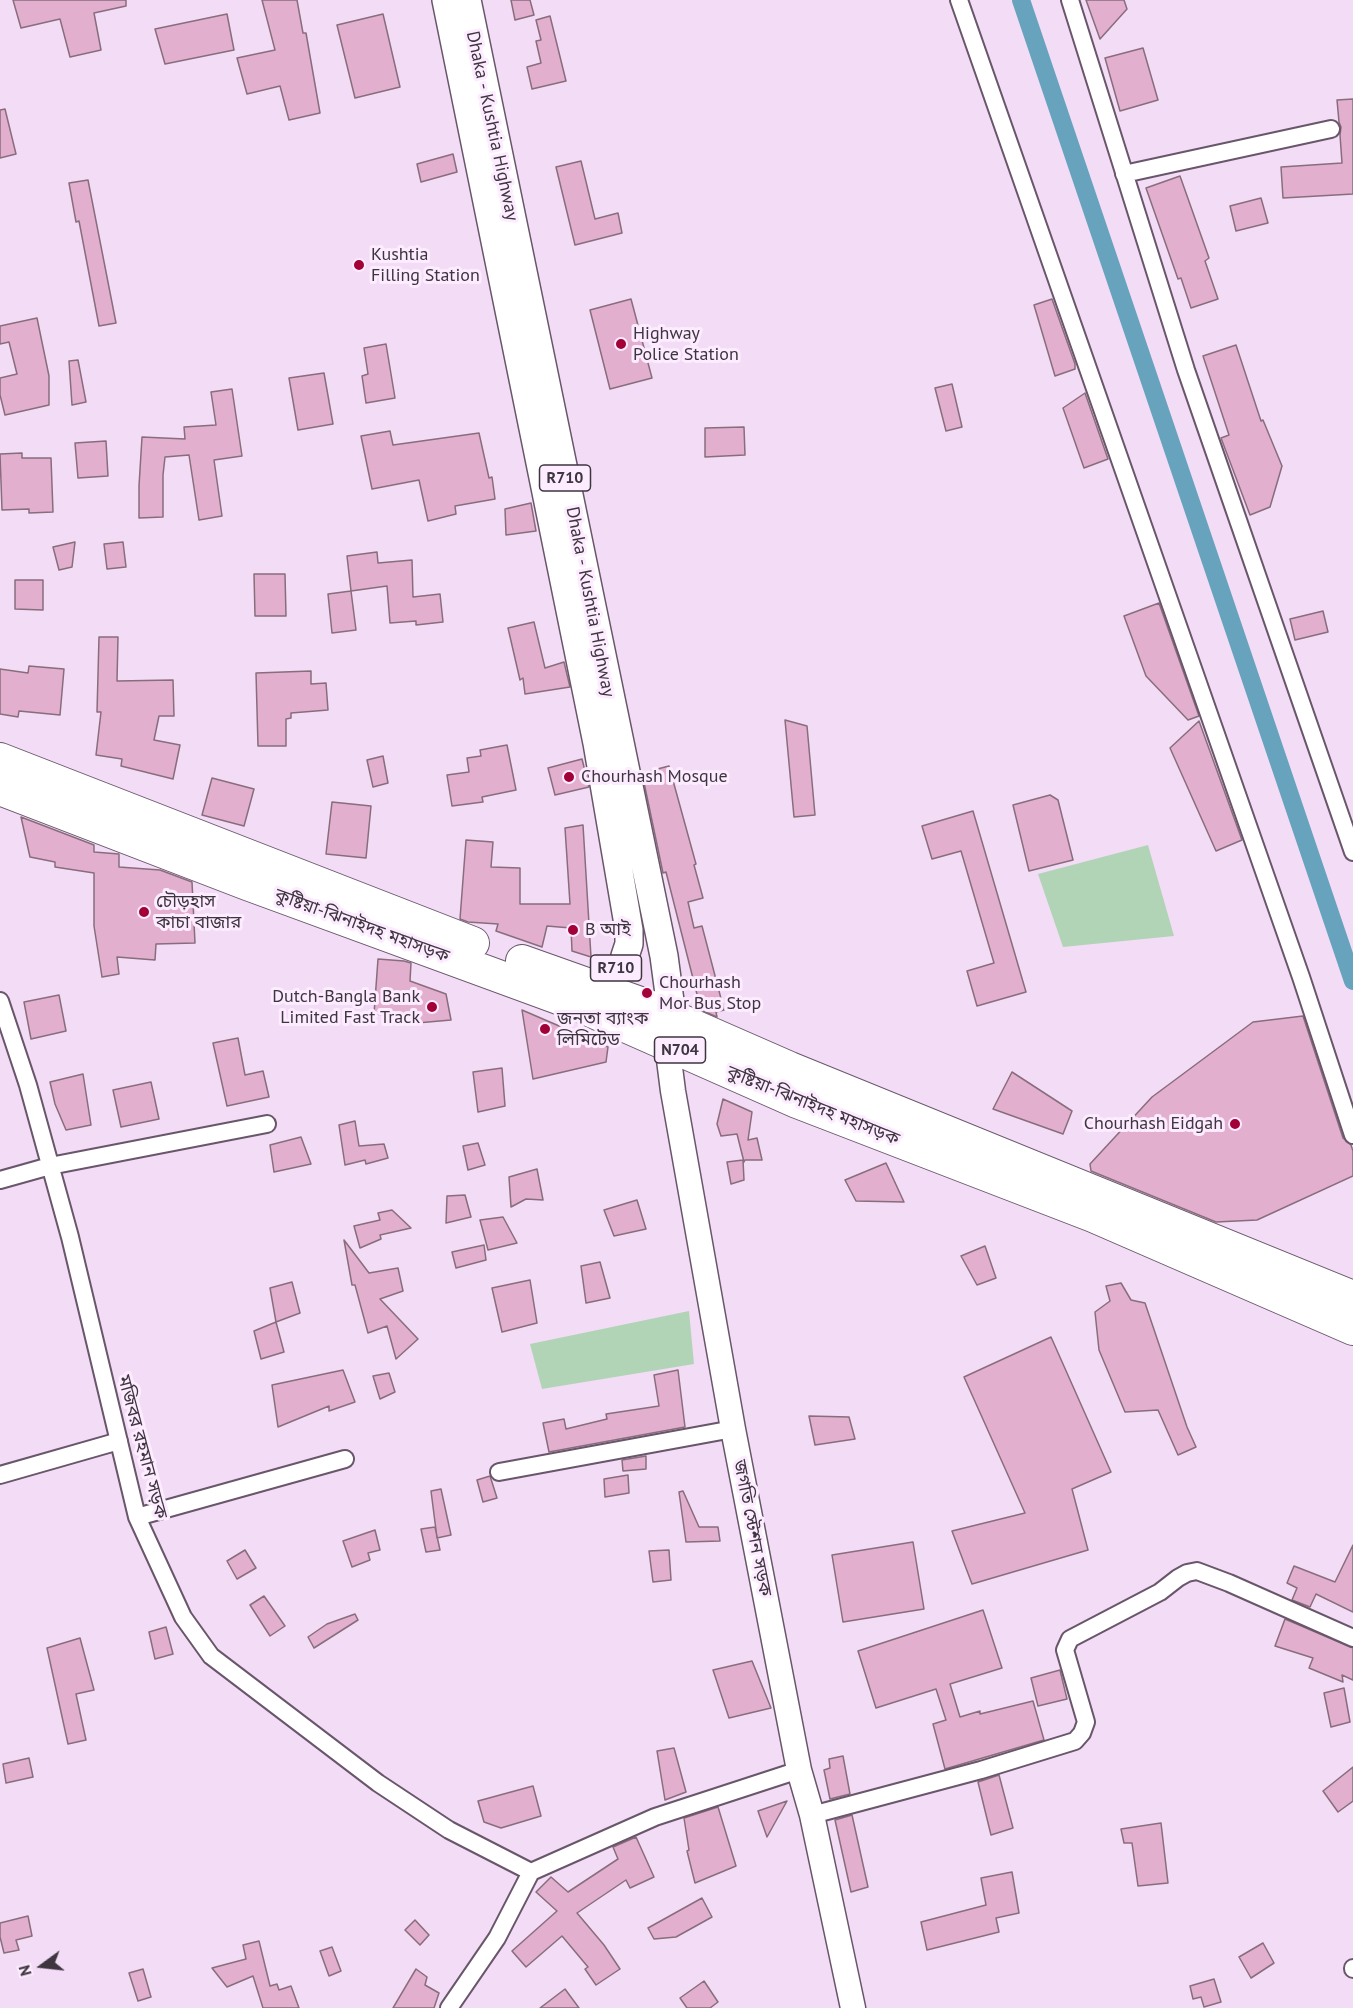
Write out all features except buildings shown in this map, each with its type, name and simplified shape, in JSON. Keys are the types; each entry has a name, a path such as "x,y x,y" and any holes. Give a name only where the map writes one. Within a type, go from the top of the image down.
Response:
{"highway":[{"name":"কুষ্টিয়া-ঝিনাইদহ মহাসড়ক","path":"0,759 469,942 669,1030 797,1102 1353,1297"},
{"name":"কুষ্টিয়া-ঝিনাইদহ মহাসড়ক","path":"0,789 247,884 590,997"},
{"name":"কুষ্টিয়া-ঝিনাইদহ মহাসড়ক","path":"1113,1212 1353,1329"}],"main road":[{"name":"Dhaka - Kushtia Highway","path":"446,0 490,163"},
{"name":"Dhaka - Kushtia Highway","path":"466,0 490,163 539,405 663,956 669,1030"},
{"name":"Dhaka - Kushtia Highway","path":"539,405 629,930 629,944 625,957"},
{"name":"R710","path":"590,997 625,957 663,956"}],"street":[{"path":"959,0 1301,977 1353,1135"},
{"path":"1070,0 1186,370 1353,852"},
{"path":"1124,174 1331,129"},
{"name":"মজিবর রহমান সড়ক","path":"0,1001 28,1085 73,1248 137,1516 183,1617 211,1656 378,1784 449,1830 531,1872"},
{"name":"জগতি স্টেশন সড়ক","path":"669,1030 673,1091 734,1429 799,1770 812,1815 853,2008"},
{"path":"0,1180 50,1166 267,1124"},
{"path":"500,1472 734,1429"},
{"path":"0,1475 119,1441"},
{"path":"137,1516 345,1459"},
{"path":"812,1815 981,1770 1065,1743 1076,1742 1086,1722 1065,1650 1070,1639 1160,1592 1187,1573 1197,1571 1229,1583 1353,1638"},
{"path":"449,2008 497,1938 531,1872 655,1816 799,1770"}],"green space":[{"path":"1148,845 1174,936 1063,947 1038,874"},
{"path":"689,1311 694,1364 542,1389 530,1344"}],"waterway":[{"path":"1021,0 1353,981"}],"place":[{"name":"Kushtia Filling Station","path":"359,265"},
{"name":"Highway Police Station","path":"621,344"},
{"name":"Chourhash Mosque","path":"569,777"},
{"name":"চৌড়হাস কাচা বাজার","path":"144,912"},
{"name":"B আই","path":"573,930"},
{"name":"Chourhash Mor Bus Stop","path":"647,993"},
{"name":"Dutch-Bangla Bank Limited Fast Track","path":"432,1007"},
{"name":"জনতা ব্যাংক লিমিটেড","path":"545,1029"},
{"name":"Chourhash Eidgah","path":"1235,1124"}]}
